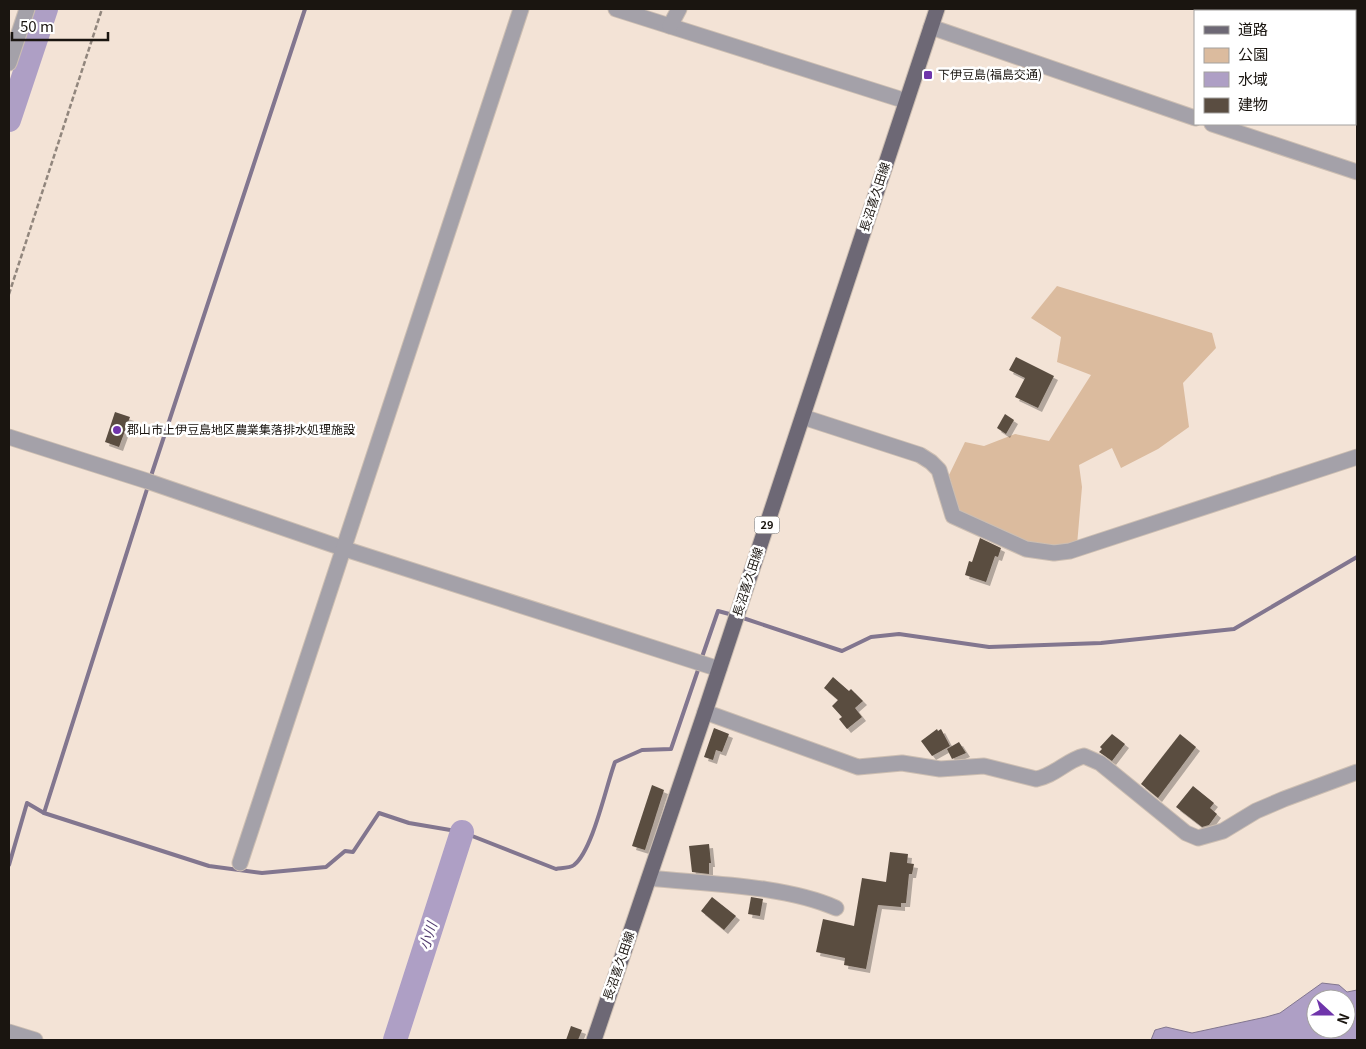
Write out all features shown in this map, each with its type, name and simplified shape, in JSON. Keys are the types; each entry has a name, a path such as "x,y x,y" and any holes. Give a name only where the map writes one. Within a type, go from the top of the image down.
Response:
{"main road":[{"name":"長沼喜久田線","path":"594,1040 705,712 937,9"}],"street":[{"path":"9,63 27,9"},
{"path":"240,863 345,549 521,9"},
{"path":"616,9 906,101"},
{"path":"670,26 679,9"},
{"path":"931,28 1194,118"},
{"path":"1215,125 1357,172"},
{"path":"803,417 920,456 939,470 953,516 980,530 1040,553 1070,551 1357,457"},
{"path":"9,437 147,480 345,549 719,669"},
{"path":"705,712 858,767 902,763 940,769 984,766 1036,779 1042,778 1075,758 1084,756 1100,764 1186,833 1198,838 1222,831 1284,799 1357,772"},
{"path":"649,878 790,894 817,900 836,908"},
{"path":"9,1032 35,1040"}],"path":[{"path":"9,294 102,9"}],"green space":[{"path":"1057,286 1212,333 1216,348 1183,383 1189,427 1158,449 1121,468 1112,448 1079,465 1082,487 1077,545 1047,549 994,535 959,510 949,475 965,442 984,446 1015,434 1049,441 1091,375 1057,362 1061,337 1031,318"}],"water":[{"path":"1322,983 1339,985 1344,989 1314,989"},
{"path":"1357,990 1357,1040 1151,1040 1155,1030 1166,1027 1192,1033 1280,1013 1306,994 1306,1039 1356,1039"}],"building":[{"path":"1016,357 1054,376 1038,408 1015,397 1025,378 1009,370"},
{"name":"郡山市上伊豆島地区農業集落排水処理施設","path":"115,412 130,417 119,447 105,442"},
{"path":"1005,414 1014,420 1006,434 997,428"},
{"path":"980,538 1001,548 998,557 995,556 986,582 965,575 969,561 972,562"},
{"path":"833,677 849,691 851,689 863,701 855,708 862,717 847,729 839,719 842,717 832,706 838,700 824,688"},
{"path":"714,728 729,734 722,752 716,750 713,760 704,757"},
{"path":"937,729 938,731 941,729 950,746 932,756 921,741"},
{"path":"1112,734 1125,744 1112,761 1099,752 1102,749 1100,747"},
{"path":"1180,734 1196,747 1158,798 1141,784"},
{"path":"959,742 966,753 952,759 947,749"},
{"path":"652,785 664,790 645,850 632,846"},
{"path":"1193,786 1214,803 1210,808 1217,814 1209,825 1202,827 1176,807"},
{"path":"709,844 711,863 709,863 709,874 692,872 689,846"},
{"path":"890,852 908,854 907,863 914,864 912,874 909,874 906,903 901,903 901,907 878,905 866,969 844,965 845,958 816,952 823,919 854,926 862,878 886,882"},
{"path":"712,897 736,916 724,930 701,911"},
{"path":"751,897 763,899 760,916 748,914"},
{"path":"571,1026 582,1030 578,1040 566,1040"}],"waterway":[{"path":"9,120 46,9"},
{"path":"150,479 305,9"},
{"path":"44,813 148,486"},
{"path":"740,617 842,651 871,637 899,634 989,647 1101,643 1234,629 1357,557"},
{"path":"701,660 718,611 733,615"},
{"path":"9,865 27,803 44,813 209,866 262,873 326,867 345,851 353,852 379,813 409,823 462,832 556,869 570,867 581,857 587,846 615,762 642,750 671,749 699,667"},
{"name":"小川","path":"395,1040 462,832"}],"place":[{"name":"下伊豆島(福島交通)","path":"928,75"},
{"name":"郡山市上伊豆島地区農業集落排水処理施設","path":"117,430"}]}
